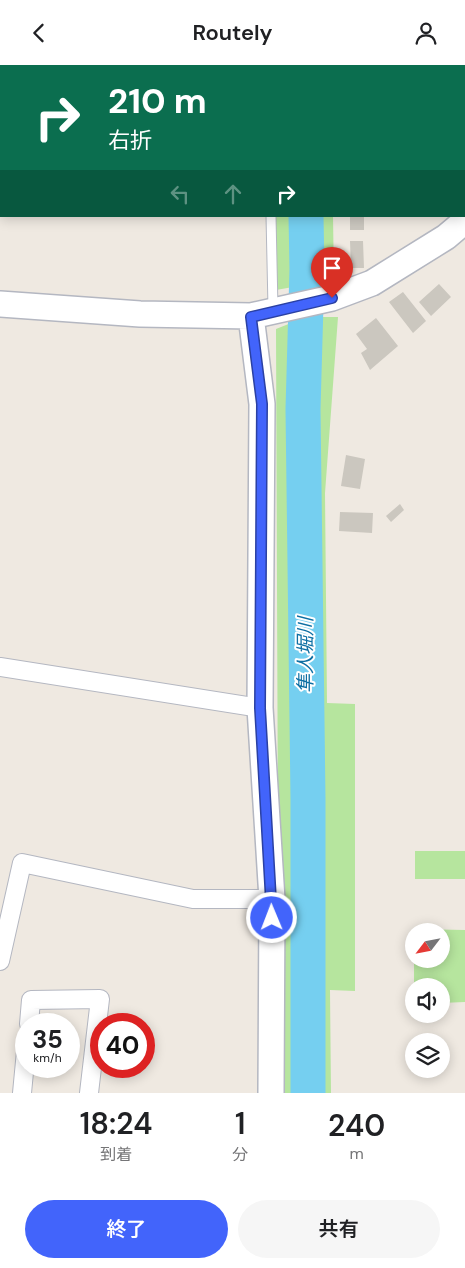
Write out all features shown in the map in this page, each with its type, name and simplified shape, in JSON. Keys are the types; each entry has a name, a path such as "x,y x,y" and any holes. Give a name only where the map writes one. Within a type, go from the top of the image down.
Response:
{"street":[{"path":"0,304 140,314 262,314 332,298 372,283 446,237 465,221"},
{"path":"262,314 260,708 272,899 271,1093"},
{"path":"0,667 260,708"},
{"path":"0,961 7,894 22,863 193,899 272,899"},
{"path":"30,1013 31,1000 100,999 89,1093"},
{"path":"22,1093 23,1078"}],"lane":[{"path":"262,314 271,217"}],"green space":[{"path":"276,217 292,217 293,287 276,290"},
{"path":"313,217 333,217 334,281 314,283"},
{"path":"314,317 338,317 325,493 327,703 355,704 355,991 330,990 331,1093 316,1093"},
{"path":"291,323 293,800 298,1093 279,1093 276,329"},
{"path":"415,851 465,851 465,879 415,879"},
{"path":"450,930 465,930 465,1002 450,1003 450,978 414,978 414,968 450,968"}],"building":[{"path":"350,217 364,217 364,230 350,230"},
{"path":"350,241 363,241 364,268 351,268"},
{"path":"439,284 451,297 431,316 419,302"},
{"path":"403,292 426,321 413,333 389,302"},
{"path":"376,318 398,346 370,370 361,353 367,349 356,334"},
{"path":"346,455 365,459 360,489 341,486"},
{"path":"400,504 404,510 391,522 386,516"},
{"path":"340,512 373,513 372,533 339,531"}],"waterway":[{"name":"隼人堀川","path":"306,217 307,269 303,409 308,799 308,1093"}],"route":[{"path":"272,918 260,708 262,404 251,317 332,298"}]}
